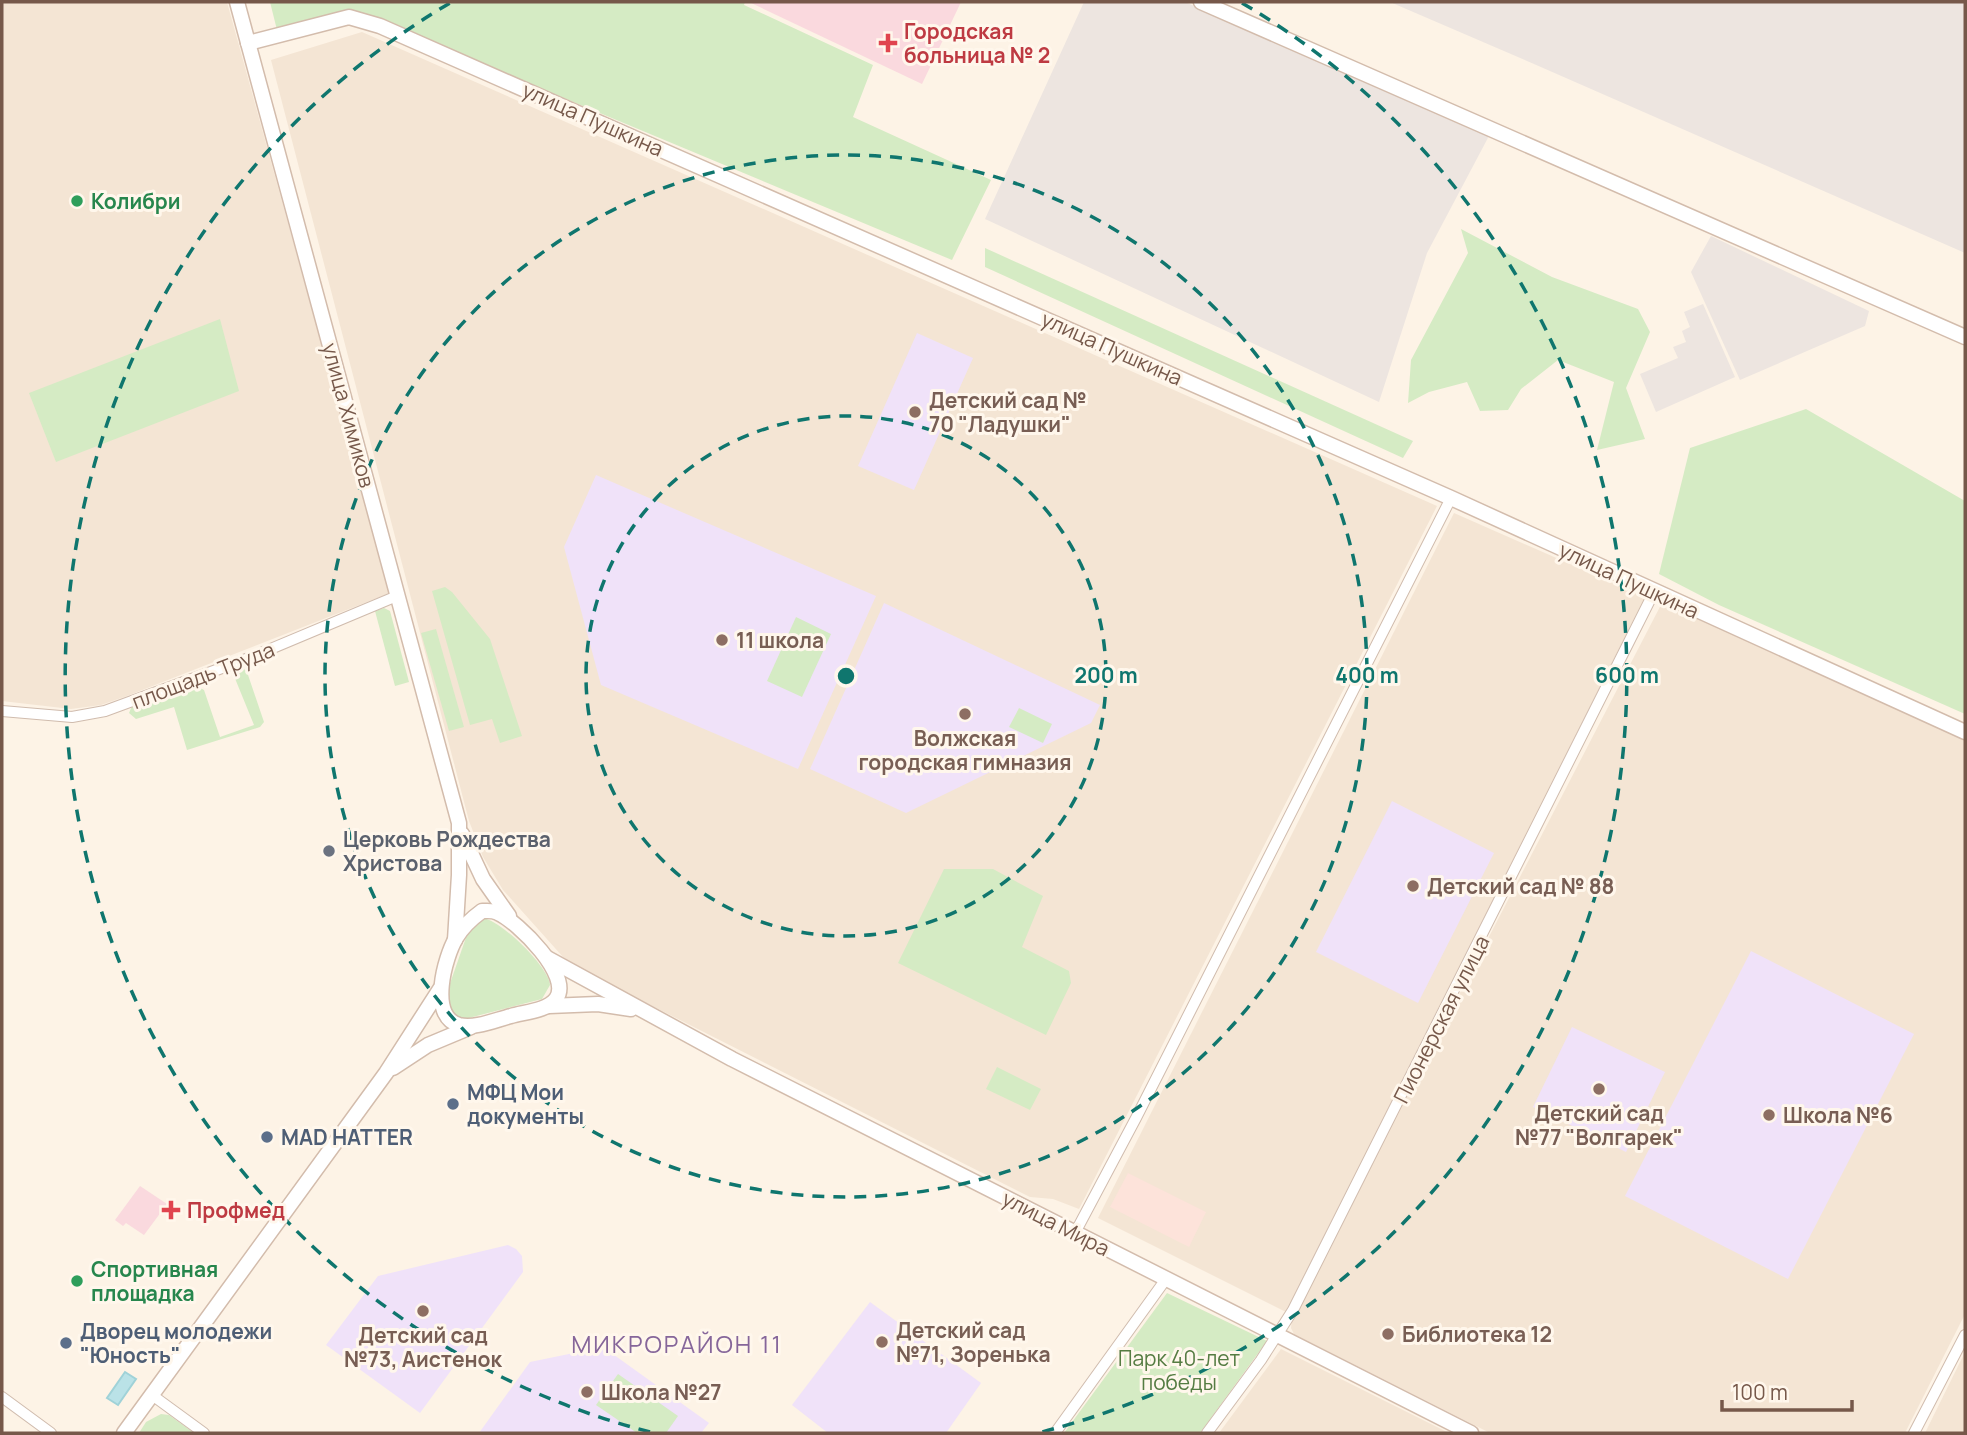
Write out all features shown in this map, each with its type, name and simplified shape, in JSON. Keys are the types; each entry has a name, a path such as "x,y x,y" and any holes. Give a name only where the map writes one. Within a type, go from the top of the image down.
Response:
{"street":[{"name":"улица Химиков","path":"237,2 460,829 483,879 513,923"},
{"path":"1201,2 1965,337"},
{"name":"улица Пушкина","path":"248,43 349,17 380,26 1451,498 1965,732"},
{"path":"1076,1231 1451,498"},
{"name":"Пионерская улица","path":"1208,1433 1278,1336 1654,592"},
{"name":"площадь Труда","path":"2,711 49,717 105,711 249,658 397,596"},
{"name":"улица Химиков","path":"455,940 460,829"},
{"path":"124,1433 386,1073 440,989 455,940 469,920 482,911 496,911 513,923 547,958 559,976 560,990 549,1006 472,1026 428,1045 386,1073"},
{"name":"улица Мира","path":"547,958 641,1011 1471,1433"},
{"path":"440,989 447,1018 456,1024 472,1026"},
{"name":"улица Мира","path":"549,1006 598,1004 641,1011"},
{"path":"1055,1433 1166,1279"},
{"path":"1914,1433 1965,1335"},
{"path":"152,1395 204,1433"},
{"path":"2,1397 51,1433"}],"shaded area":[{"path":"2,2 227,2 390,593 127,696 101,705 71,709 2,701"},
{"name":"Городская больница № 2","path":"749,2 961,2 922,84"},
{"path":"1084,2 1185,2 1490,134 1427,253 1379,402 985,219"},
{"path":"1390,2 1965,2 1965,253 1534,64"},
{"path":"362,32 1437,506 1079,1209 1053,1199 1030,1197 593,976 563,957 503,890 483,857 469,821 271,60"},
{"path":"1711,236 1869,311 1865,326 1740,380 1691,272"},
{"path":"1703,304 1735,377 1656,412 1640,374 1678,358 1673,347 1686,342 1682,331 1690,327 1684,312"},
{"name":"Детский сад № 70 \"Ладушки\"","path":"917,333 973,358 914,490 858,466"},
{"name":"11 школа","path":"596,475 876,596 798,769 601,685 564,547"},
{"path":"1454,513 1645,597 1286,1312 1098,1218"},
{"path":"1664,599 1965,735 1965,1314 1905,1433 1490,1433 1294,1334 1291,1328 1292,1317"},
{"name":"Волжская городская гимназия","path":"884,603 1100,705 1091,723 906,813 810,769"},
{"name":"Детский сад № 88","path":"1392,801 1494,853 1418,1003 1316,952"},
{"name":"Школа №6","path":"1751,951 1914,1034 1788,1279 1625,1196"},
{"name":"Детский сад №77 \"Волгарек\"","path":"1572,1027 1665,1072 1626,1152 1533,1107"},
{"path":"1128,1173 1206,1212 1189,1247 1110,1207"},
{"path":"140,1186 167,1204 144,1235 126,1223 123,1226 115,1220"},
{"name":"Детский сад №73, Аистенок","path":"508,1245 522,1256 523,1272 420,1413 326,1345 378,1276"},
{"name":"Детский сад №71, Зоренька","path":"870,1302 981,1383 946,1433 828,1433 792,1405"},
{"name":"Школа №27","path":"603,1347 709,1423 701,1433 479,1433 530,1362"},
{"path":"1281,1349 1449,1433 1219,1433"},
{"path":"1965,1352 1965,1433 1925,1433"}],"green space":[{"path":"270,2 745,2 744,5 873,65 853,117 991,180 952,260 355,11 277,30"},
{"path":"1461,229 1552,277 1638,309 1650,332 1626,388 1645,439 1597,450 1614,382 1558,360 1521,389 1508,410 1480,411 1467,382 1429,392 1408,403 1411,360 1468,253"},
{"path":"985,248 1413,441 1403,458 985,267"},
{"path":"220,319 239,391 56,462 29,393"},
{"path":"1806,409 1965,501 1965,714 1719,605 1659,574 1690,448"},
{"path":"445,587 490,639 522,736 500,743 492,719 470,725 432,591"},
{"path":"384,608 390,611 409,682 395,686 375,611"},
{"path":"796,617 831,634 802,697 767,681"},
{"path":"436,629 464,727 449,731 421,633"},
{"path":"242,667 247,672 264,722 260,727 187,750 174,707 136,719 129,713 132,706 193,684 204,690 220,737 254,725 234,676 235,670"},
{"path":"1019,708 1052,724 1043,743 1009,727"},
{"path":"944,869 993,869 1043,896 1022,947 1069,971 1071,983 1046,1035 898,963"},
{"path":"482,918 500,926 522,945 548,977 550,985 542,999 465,1019 451,1013 446,995 470,926"},
{"path":"997,1067 1041,1089 1030,1110 986,1089"},
{"name":"Парк 40-лет победы","path":"1167,1293 1267,1341 1200,1433 1064,1433"},
{"path":"618,1374 678,1416 666,1433 637,1433 596,1405"},
{"path":"161,1414 169,1415 194,1433 139,1433 146,1422"}],"water":[{"path":"125,1372 136,1379 118,1405 107,1398"}],"place":[{"name":"Городская больница № 2","path":"888,43"},
{"name":"Колибри","path":"77,201"},
{"name":"Детский сад № 70 \"Ладушки\"","path":"915,412"},
{"name":"11 школа","path":"722,640"},
{"name":"Волжская городская гимназия","path":"965,714"},
{"name":"Церковь Рождества Христова","path":"329,851"},
{"name":"Детский сад № 88","path":"1413,886"},
{"name":"Детский сад №77 \"Волгарек\"","path":"1599,1089"},
{"name":"МФЦ Мои документы","path":"453,1104"},
{"name":"Школа №6","path":"1769,1115"},
{"name":"MAD HATTER","path":"267,1137"},
{"name":"Профмед","path":"171,1210"},
{"name":"Спортивная площадка","path":"77,1281"},
{"name":"Детский сад №73, Аистенок","path":"423,1311"},
{"name":"Библиотека 12","path":"1388,1334"},
{"name":"Детский сад №71, Зоренька","path":"882,1342"},
{"name":"Дворец молодежи \"Юность\"","path":"66,1343"},
{"name":"Школа №27","path":"587,1392"}],"district":[{"name":"МИКРОРАЙОН 11","path":"677,1343"}]}
